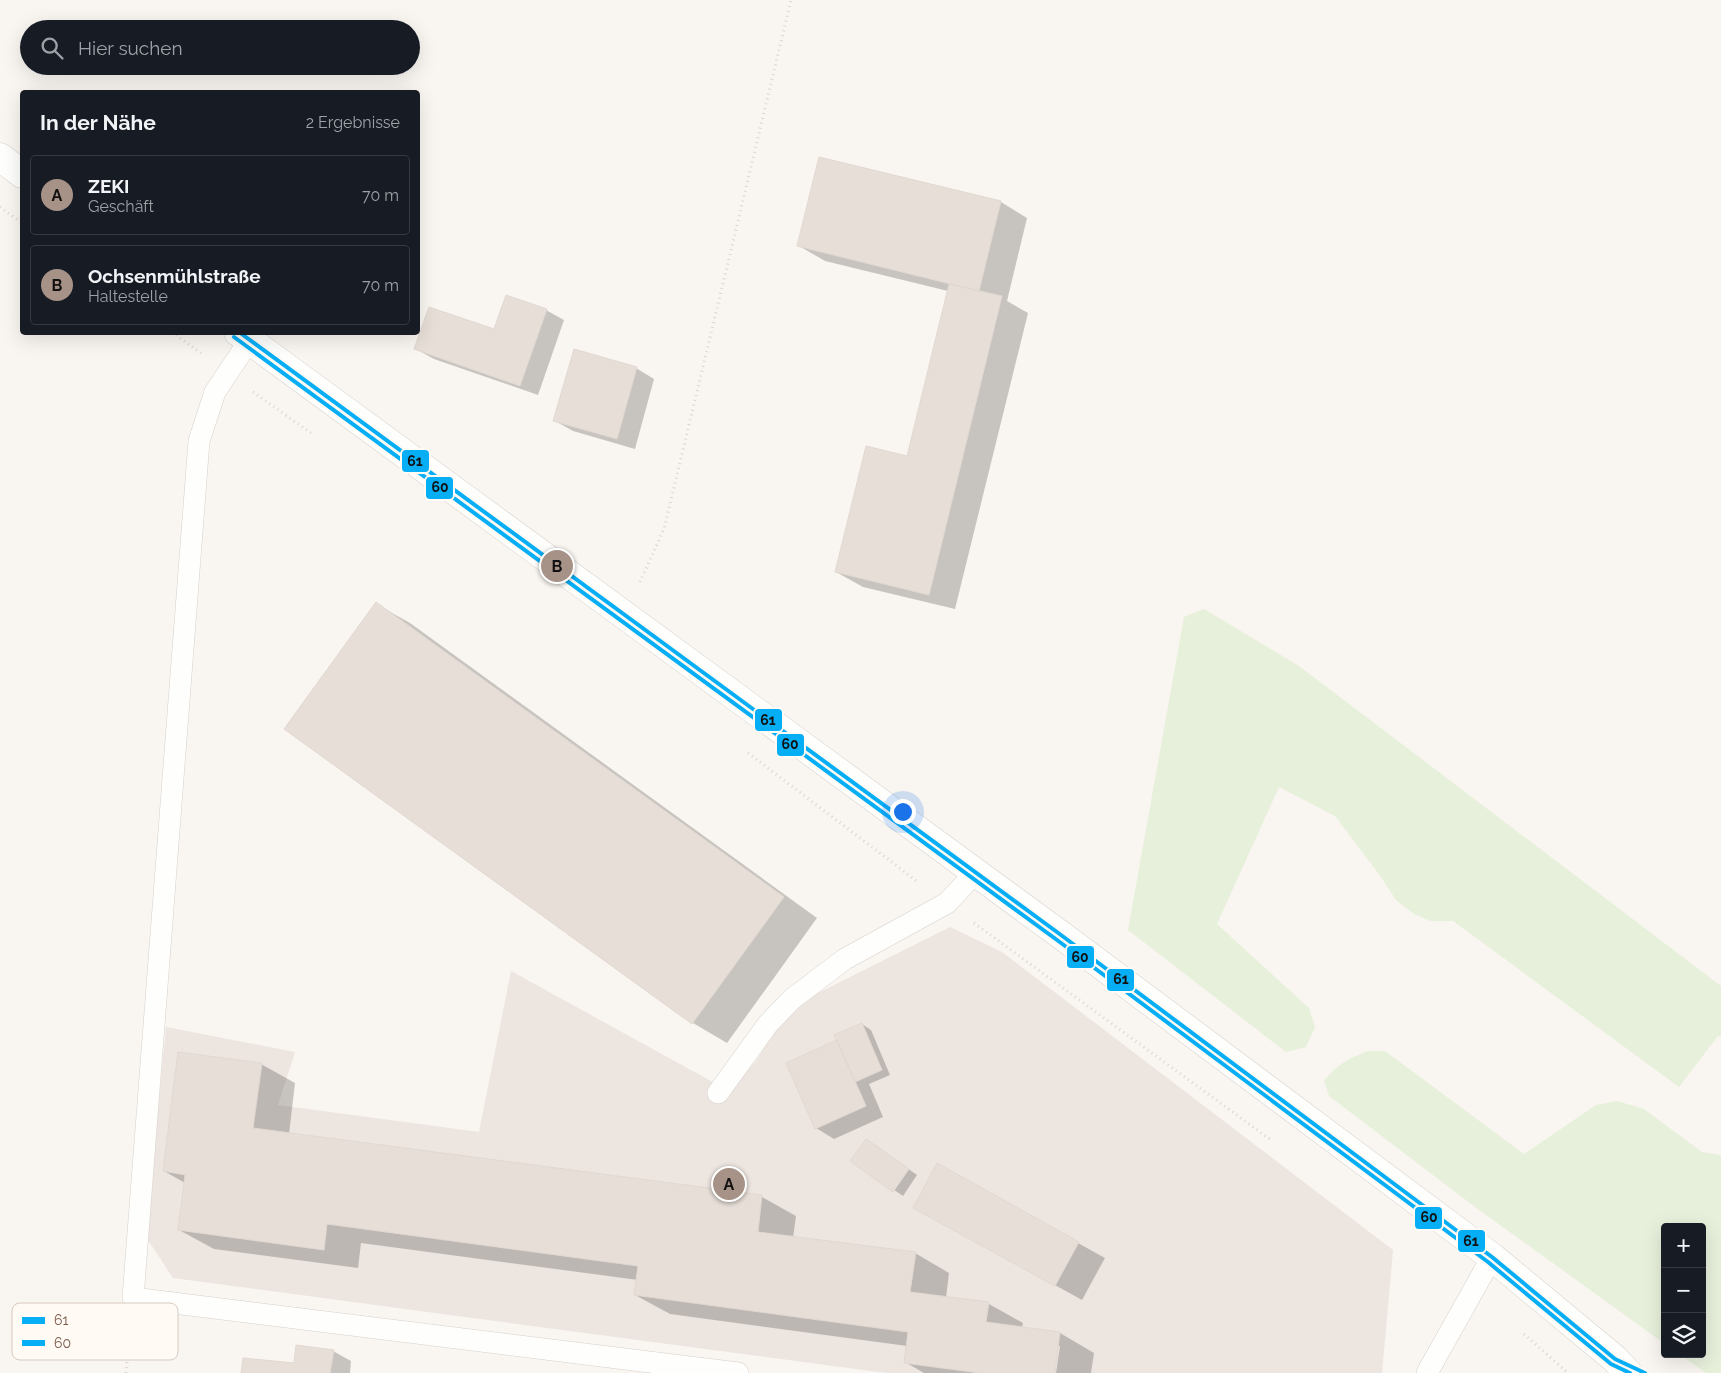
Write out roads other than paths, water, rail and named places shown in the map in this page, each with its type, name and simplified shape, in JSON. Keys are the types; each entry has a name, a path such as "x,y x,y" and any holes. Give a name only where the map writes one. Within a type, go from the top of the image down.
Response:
{"street":[{"path":"0,157 20,172"},
{"path":"243,337 975,873 1492,1257 1622,1366 1645,1373"}],"lane":[{"path":"171,1303 133,1298 199,441 215,392 228,373 243,337"},
{"path":"718,1093 768,1024 792,999 845,959 947,903 975,873"},
{"path":"1427,1373 1492,1257"},
{"path":"178,1304 686,1370 738,1373"}],"place":[{"name":"Ochsenmühlstraße","path":"557,566"},
{"name":"ZEKI","path":"729,1184"}]}
